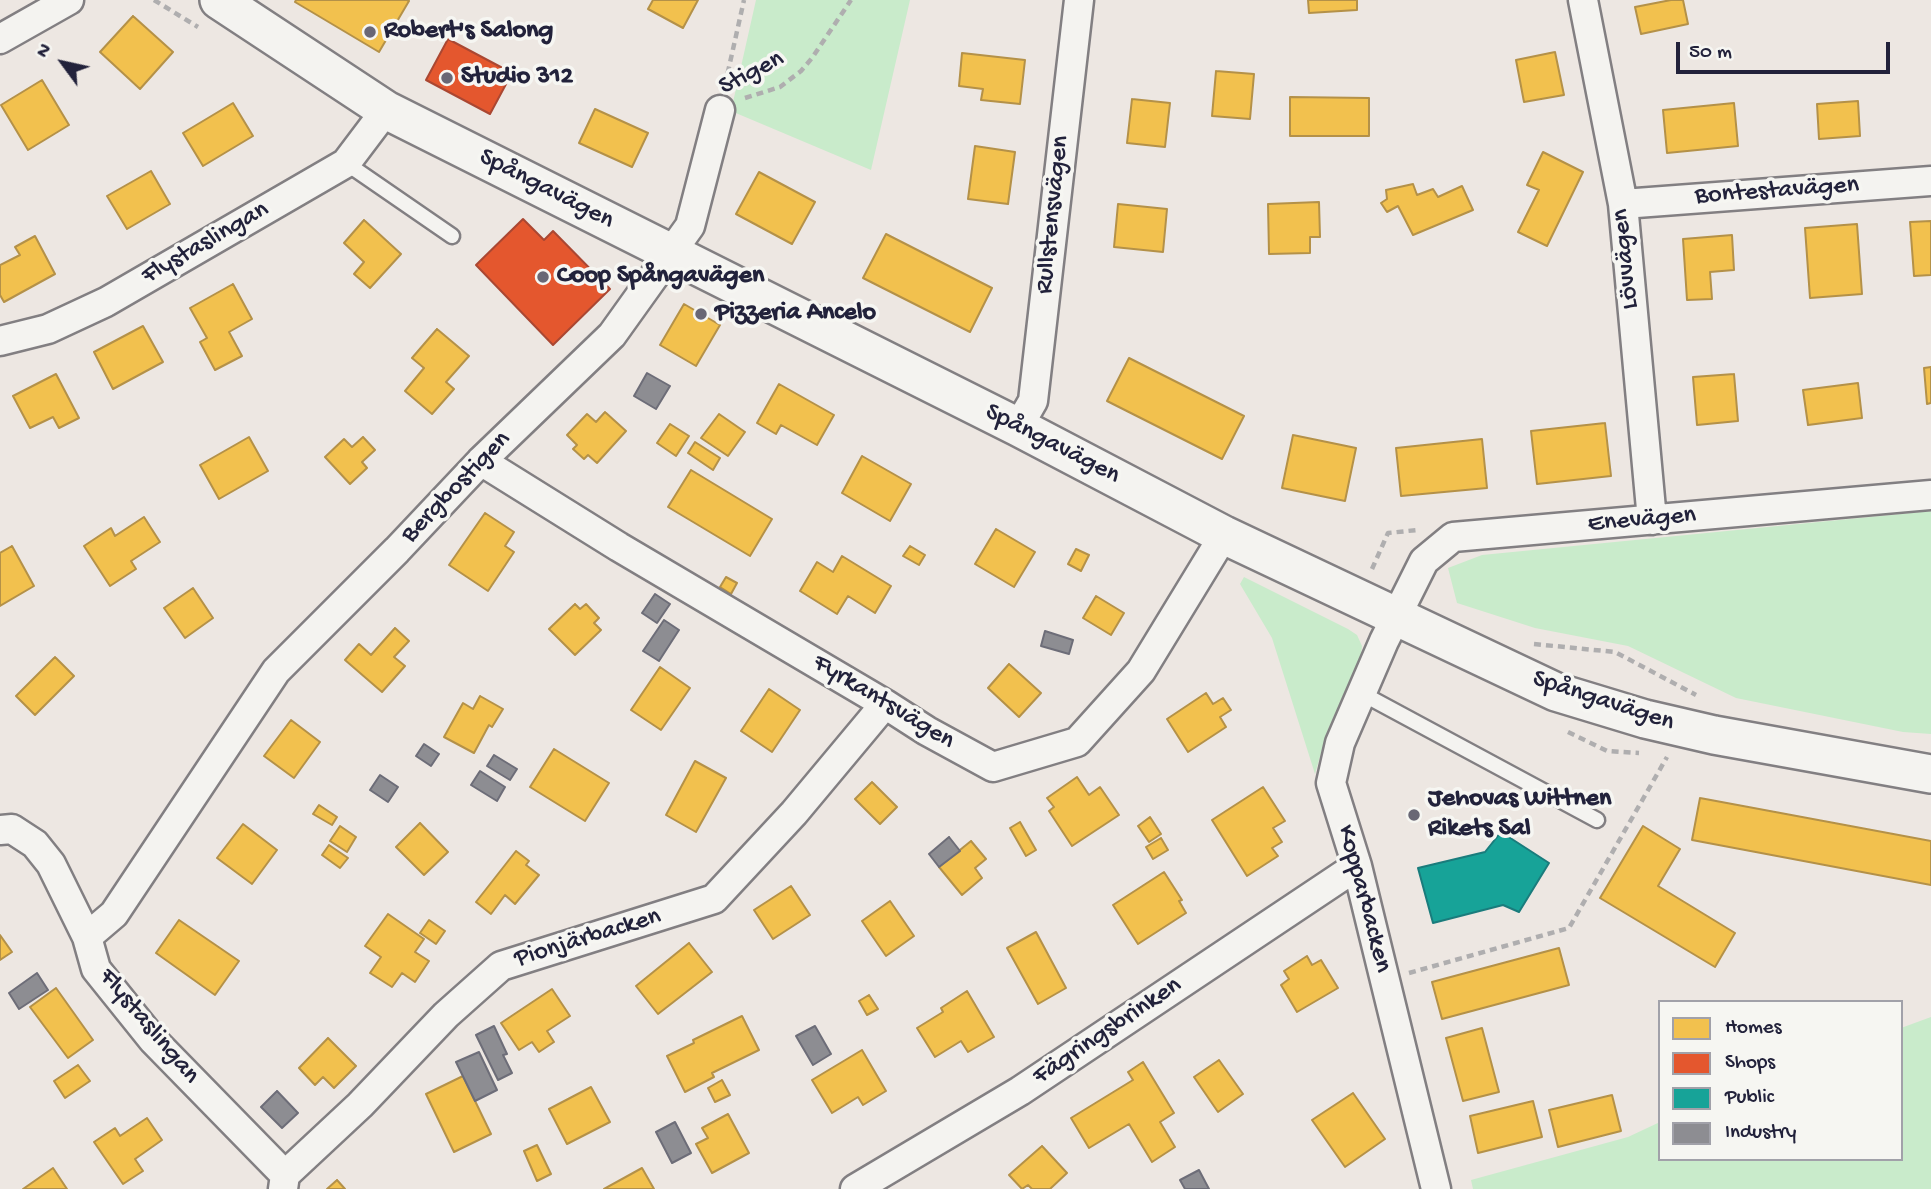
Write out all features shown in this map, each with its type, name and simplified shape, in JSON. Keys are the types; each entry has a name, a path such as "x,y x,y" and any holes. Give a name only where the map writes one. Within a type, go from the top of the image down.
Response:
{"street":[{"path":"0,39 69,0"},
{"name":"Spångavägen","path":"219,0 386,110 1018,427 1223,535 1556,692 1713,735 1931,774"},
{"name":"Rullstensvägen","path":"1018,427 1033,401 1079,0"},
{"name":"Lövvägen","path":"1583,0 1623,204 1652,520"},
{"name":"Bergbostigen","path":"87,937 114,914 276,671 481,461 611,335 690,226 720,109"},
{"name":"Flystaslingan","path":"0,341 48,329 106,302 346,163 386,110"},
{"name":"Bontestavägen","path":"1623,204 1931,181"},
{"name":"Fyrkantsvägen","path":"481,461 619,547 927,731 993,767 1077,741 1140,671 1223,535"},
{"name":"Enevägen","path":"1396,617 1424,561 1453,537 1931,495"},
{"name":"Kopparbacken","path":"1396,617 1340,743 1331,783 1357,866 1436,1189"},
{"name":"Pionjärbacken","path":"284,1182 446,1015 500,966 714,899 794,813 885,704"},
{"name":"Flystaslingan","path":"0,830 12,829 35,844 51,864 87,937 96,969 153,1040 284,1182"},
{"name":"Fägringsbrinken","path":"855,1189 1020,1091 1357,866"}],"lane":[{"path":"346,163 452,236"},
{"path":"1361,694 1597,820"}],"path":[{"path":"720,109 744,0"},
{"name":"Stigen","path":"720,109 732,100 770,91 793,79 812,58 850,0"},
{"path":"1530,644 1615,652 1702,699"},
{"path":"1385,980 1569,928 1668,755"}],"green space":[{"path":"756,0 910,0 871,170 731,111"},
{"path":"1931,511 1931,734 1903,732 1736,698 1628,646 1535,628 1457,603 1448,568 1482,555"},
{"path":"1244,577 1348,629 1357,635 1362,646 1361,655 1327,732 1315,774 1272,638 1240,584"},
{"path":"1931,1017 1931,1189 1473,1189 1471,1180 1628,1137 1658,1123 1658,1161 1903,1161 1903,1027"}],"building: Homes":[{"path":"653,0 698,0 683,28 648,9"},
{"path":"1308,0 1357,0 1357,10 1309,13"},
{"path":"1683,0 1688,24 1641,34 1635,7"},
{"path":"409,1 379,52 295,2"},
{"path":"133,16 173,52 140,89 100,52"},
{"path":"1555,52 1564,95 1524,102 1516,60"},
{"path":"962,53 1025,60 1020,104 981,100 983,89 959,86"},
{"path":"1216,71 1254,74 1250,119 1212,116"},
{"path":"42,80 69,125 28,150 1,105"},
{"path":"1290,97 1369,98 1369,136 1290,136"},
{"path":"1132,99 1170,103 1165,147 1127,143"},
{"path":"1858,101 1860,136 1819,139 1817,104"},
{"path":"233,103 253,136 203,166 183,133"},
{"path":"1734,103 1738,146 1667,153 1663,110"},
{"path":"595,109 648,133 632,167 579,143"},
{"path":"975,146 1015,152 1008,204 968,199"},
{"path":"1543,152 1583,172 1547,246 1518,232 1539,190 1527,185"},
{"path":"151,171 170,204 127,229 107,196"},
{"path":"759,172 815,202 792,244 736,214"},
{"path":"1413,184 1417,195 1433,189 1438,197 1462,186 1473,210 1413,235 1398,206 1387,212 1381,203 1387,199 1386,190"},
{"path":"1319,202 1320,237 1310,237 1310,253 1269,254 1268,204"},
{"path":"1118,204 1167,209 1163,252 1114,247"},
{"path":"364,220 401,254 370,288 354,274 364,262 344,243"},
{"path":"1931,221 1931,275 1914,276 1910,222"},
{"path":"1857,224 1862,294 1810,298 1805,228"},
{"path":"886,234 992,288 970,332 863,278"},
{"path":"1732,235 1734,270 1710,272 1712,299 1687,300 1683,239"},
{"path":"35,236 55,274 4,302 0,295 0,265 20,255 15,247"},
{"path":"233,284 252,319 229,332 242,356 215,370 200,342 207,338 190,308"},
{"path":"684,304 720,325 696,366 660,345"},
{"path":"143,326 163,362 113,389 94,352"},
{"path":"437,329 469,356 446,382 454,389 432,414 405,391 424,368 412,358"},
{"path":"1129,358 1244,416 1222,459 1107,401"},
{"path":"1931,367 1931,403 1927,404 1924,368"},
{"path":"56,374 79,418 59,428 53,417 30,428 13,396"},
{"path":"1734,374 1738,421 1697,425 1693,377"},
{"path":"1858,383 1862,418 1808,425 1803,390"},
{"path":"779,384 834,415 817,445 781,425 776,434 757,423"},
{"path":"605,412 626,431 597,463 588,455 584,459 573,449 577,445 567,435 587,414 596,422"},
{"path":"719,414 745,432 728,456 701,438"},
{"path":"1605,423 1611,476 1537,484 1531,431"},
{"path":"670,424 689,436 676,456 657,443"},
{"path":"1293,435 1356,448 1345,501 1282,488"},
{"path":"249,437 268,471 219,499 200,465"},
{"path":"363,437 375,450 362,462 367,468 350,484 325,457 344,439 352,447"},
{"path":"1482,439 1487,488 1401,496 1396,448"},
{"path":"695,442 720,458 713,470 688,453"},
{"path":"862,456 911,484 890,521 842,493"},
{"path":"691,470 772,519 750,556 668,507"},
{"path":"485,513 514,532 505,546 514,552 488,591 449,565"},
{"path":"144,517 160,542 131,561 136,569 110,586 84,546 111,528 115,536"},
{"path":"996,529 1035,552 1014,587 975,564"},
{"path":"12,546 34,586 0,606 0,553"},
{"path":"910,546 925,555 919,565 903,556"},
{"path":"1076,549 1089,555 1081,571 1068,564"},
{"path":"842,556 891,586 875,613 848,596 837,614 800,591 817,562 833,572"},
{"path":"726,577 737,583 731,594 720,587"},
{"path":"193,588 213,618 185,638 164,608"},
{"path":"1096,596 1124,613 1111,635 1083,618"},
{"path":"575,604 580,609 586,604 599,618 594,623 601,630 575,655 549,629"},
{"path":"395,628 409,641 394,657 405,666 382,692 345,660 359,644 371,655"},
{"path":"55,657 74,676 35,715 16,696"},
{"path":"1009,664 1041,693 1019,717 988,688"},
{"path":"660,667 690,688 661,730 631,710"},
{"path":"769,689 800,710 772,752 741,731"},
{"path":"1206,693 1213,704 1223,698 1231,710 1220,717 1226,727 1188,752 1167,719"},
{"path":"480,696 503,709 492,727 489,725 474,753 444,737 463,703 473,709"},
{"path":"291,720 320,742 294,778 264,756"},
{"path":"554,749 609,783 585,821 530,787"},
{"path":"695,761 726,778 696,832 666,815"},
{"path":"1077,777 1089,795 1100,787 1119,815 1072,846 1049,811 1054,807 1047,798"},
{"path":"872,782 897,807 880,824 855,799"},
{"path":"1263,787 1285,821 1273,828 1282,842 1272,848 1278,856 1247,876 1212,820"},
{"path":"1700,798 1931,841 1931,885 1692,840"},
{"path":"319,805 337,817 332,825 313,814"},
{"path":"1150,817 1161,834 1149,842 1138,826"},
{"path":"1020,822 1036,850 1026,856 1010,828"},
{"path":"420,823 448,852 424,875 396,847"},
{"path":"243,824 277,850 252,884 217,858"},
{"path":"340,826 356,837 347,852 330,841"},
{"path":"1643,826 1680,849 1658,886 1735,933 1715,967 1600,898"},
{"path":"1161,838 1168,850 1153,859 1146,847"},
{"path":"971,841 986,859 975,868 982,878 962,895 939,867"},
{"path":"329,845 348,858 340,868 322,855"},
{"path":"516,851 529,861 526,865 539,875 515,904 505,895 491,914 476,902"},
{"path":"1164,872 1182,900 1179,901 1186,913 1138,944 1113,905"},
{"path":"791,886 810,915 773,939 754,910"},
{"path":"890,901 914,936 886,956 862,921"},
{"path":"388,914 424,939 415,952 429,961 415,982 402,973 392,987 370,973 381,957 365,946"},
{"path":"179,920 239,961 215,995 156,953"},
{"path":"429,920 445,931 436,944 420,933"},
{"path":"1036,932 1066,988 1038,1004 1007,948"},
{"path":"0,935 12,952 0,960"},
{"path":"689,943 712,972 658,1014 636,986"},
{"path":"1559,948 1569,985 1442,1019 1432,982"},
{"path":"1307,956 1312,965 1321,960 1338,988 1297,1012 1281,985 1289,979 1284,971"},
{"path":"56,988 93,1040 68,1058 30,1007"},
{"path":"552,989 570,1016 547,1031 554,1042 539,1052 532,1042 519,1050 501,1023"},
{"path":"967,991 994,1037 968,1052 961,1041 935,1057 917,1028 943,1012 941,1008"},
{"path":"869,995 878,1009 867,1015 859,1001"},
{"path":"742,1016 759,1050 712,1073 714,1077 685,1092 667,1056"},
{"path":"1482,1028 1499,1092 1463,1101 1446,1038"},
{"path":"328,1038 356,1066 334,1088 323,1077 315,1085 299,1068"},
{"path":"862,1050 886,1091 863,1105 858,1097 832,1113 812,1080"},
{"path":"1219,1060 1243,1094 1218,1112 1194,1077"},
{"path":"1143,1062 1174,1113 1160,1122 1175,1147 1152,1162 1129,1124 1089,1148 1071,1118 1133,1080 1128,1072"},
{"path":"78,1065 90,1081 65,1098 54,1081"},
{"path":"463,1076 491,1134 454,1152 426,1094"},
{"path":"722,1080 730,1095 715,1102 708,1088"},
{"path":"591,1087 610,1122 567,1144 549,1109"},
{"path":"1353,1093 1385,1139 1345,1167 1312,1120"},
{"path":"1612,1095 1621,1131 1558,1147 1549,1110"},
{"path":"1533,1101 1542,1137 1478,1153 1470,1116"},
{"path":"728,1114 749,1153 712,1173 696,1144 708,1138 702,1128"},
{"path":"147,1118 162,1140 135,1159 143,1171 123,1184 94,1142 115,1128 120,1136"},
{"path":"537,1145 551,1174 537,1181 524,1151"},
{"path":"1042,1146 1067,1173 1050,1189 1032,1189 1028,1185 1022,1189 1009,1175"},
{"path":"53,1168 67,1189 23,1189"},
{"path":"642,1168 654,1189 604,1189"},
{"path":"337,1180 345,1189 327,1189"}],"building: Shops":[{"path":"448,39 512,73 490,114 426,80"},
{"name":"Coop Spångavägen","path":"523,219 544,240 553,231 610,289 553,345 476,265"}],"building: Public":[{"path":"1501,832 1549,863 1519,912 1503,905 1433,923 1418,868 1485,852"}],"building: Industry":[{"path":"647,373 670,386 656,409 634,396"},
{"path":"655,594 670,604 657,623 642,613"},
{"path":"664,620 679,630 659,661 643,651"},
{"path":"1045,631 1073,640 1069,654 1041,646"},
{"path":"424,744 439,754 431,766 416,756"},
{"path":"494,755 517,769 510,780 487,766"},
{"path":"480,771 505,787 497,801 471,785"},
{"path":"380,775 398,787 388,802 370,790"},
{"path":"949,837 960,851 939,867 929,854"},
{"path":"37,973 48,990 19,1009 9,993"},
{"path":"494,1026 507,1054 503,1055 512,1073 498,1080 476,1035"},
{"path":"815,1026 831,1054 813,1065 796,1036"},
{"path":"479,1052 497,1090 475,1101 456,1062"},
{"path":"277,1091 298,1113 282,1128 261,1107"},
{"path":"675,1122 691,1153 672,1163 656,1132"},
{"path":"1199,1170 1209,1189 1185,1189 1180,1180"}],"place":[{"name":"Robert's Salong","path":"370,32"},
{"name":"Studio 312","path":"447,78"},
{"name":"Coop Spångavägen","path":"543,277"},
{"name":"Pizzeria Ancelo","path":"701,314"},
{"name":"Jehovas Wittnen Rikets Sal","path":"1414,815"}]}
